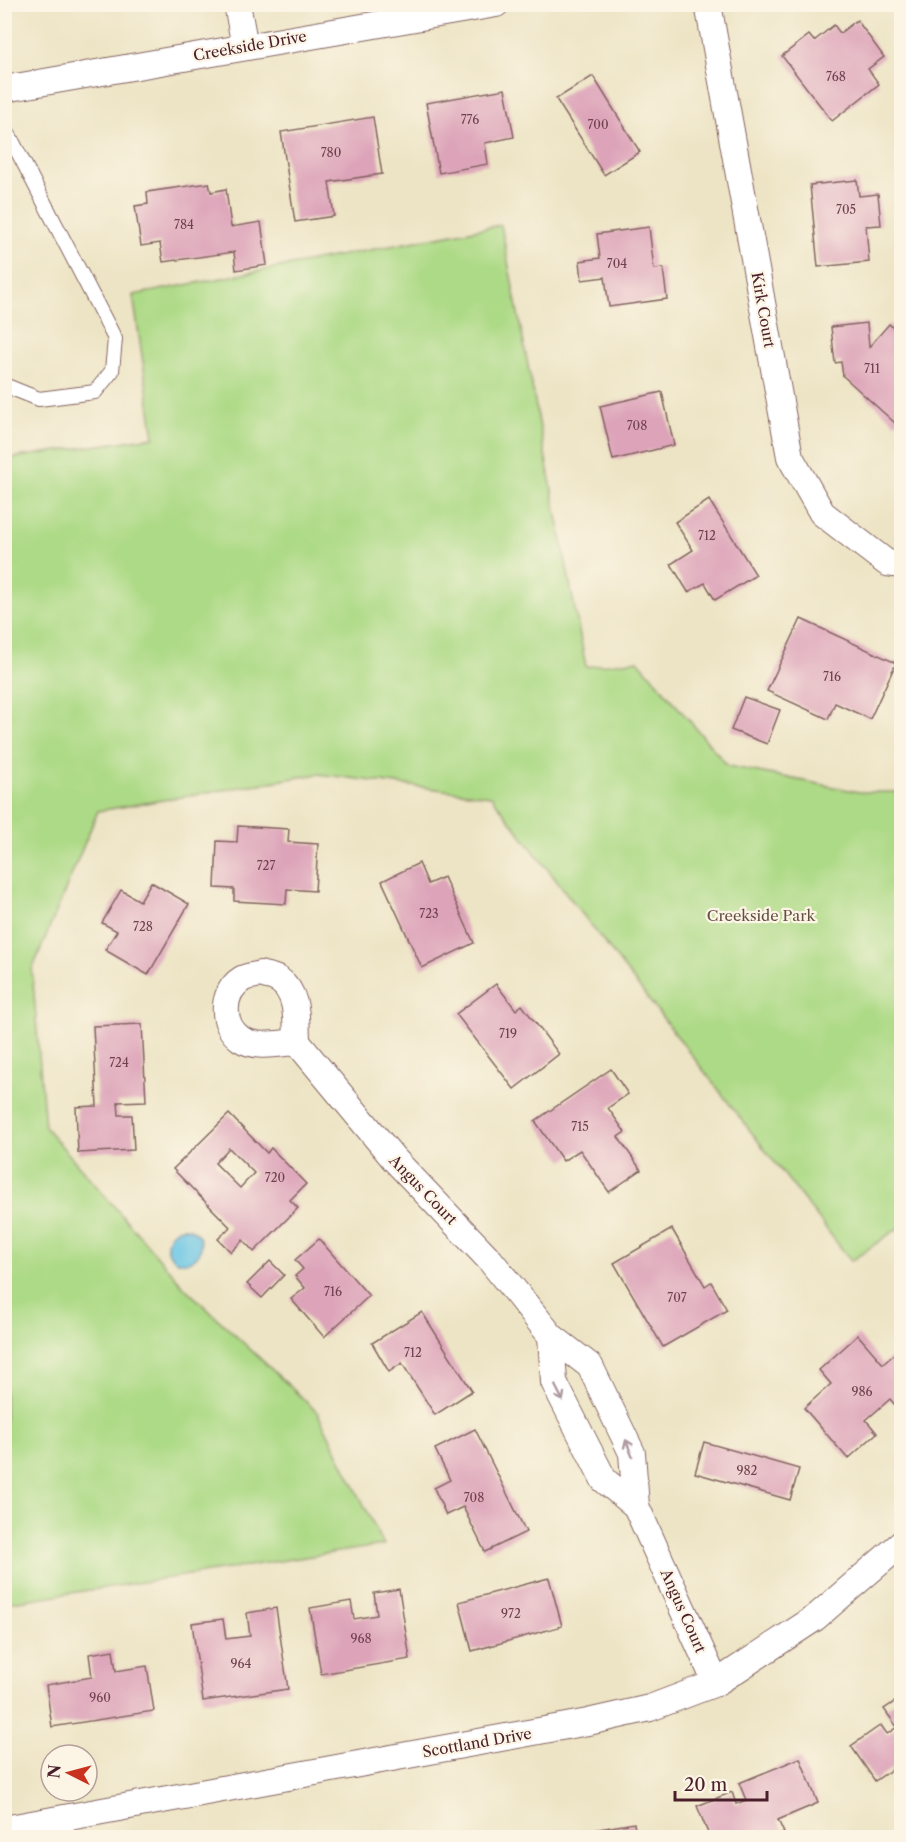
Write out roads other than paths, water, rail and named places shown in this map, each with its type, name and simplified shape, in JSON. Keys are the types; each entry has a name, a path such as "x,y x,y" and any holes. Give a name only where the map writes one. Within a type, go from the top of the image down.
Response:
{"street":[{"path":"237,4 245,47"},
{"name":"Creekside Drive","path":"4,88 496,4"},
{"name":"Kirk Court","path":"708,4 790,457 822,513 887,563 902,565"},
{"name":"Angus Court","path":"297,1042 378,1142 490,1260 551,1336 590,1366 632,1453 636,1506 716,1683"},
{"name":"Angus Court","path":"551,1336 554,1382 604,1480 636,1506"},
{"name":"Scottland Drive","path":"4,1829 588,1722 650,1708 716,1683 815,1618 902,1543"}],"lane":[{"path":"4,121 6,129 115,339 112,371 95,392 39,399 4,385"}],"water":[{"path":"184,1228 196,1233 201,1245 196,1257 184,1262 172,1257 167,1245 172,1233"}],"park label":[{"name":"Creekside Park","path":"761,916"}]}
